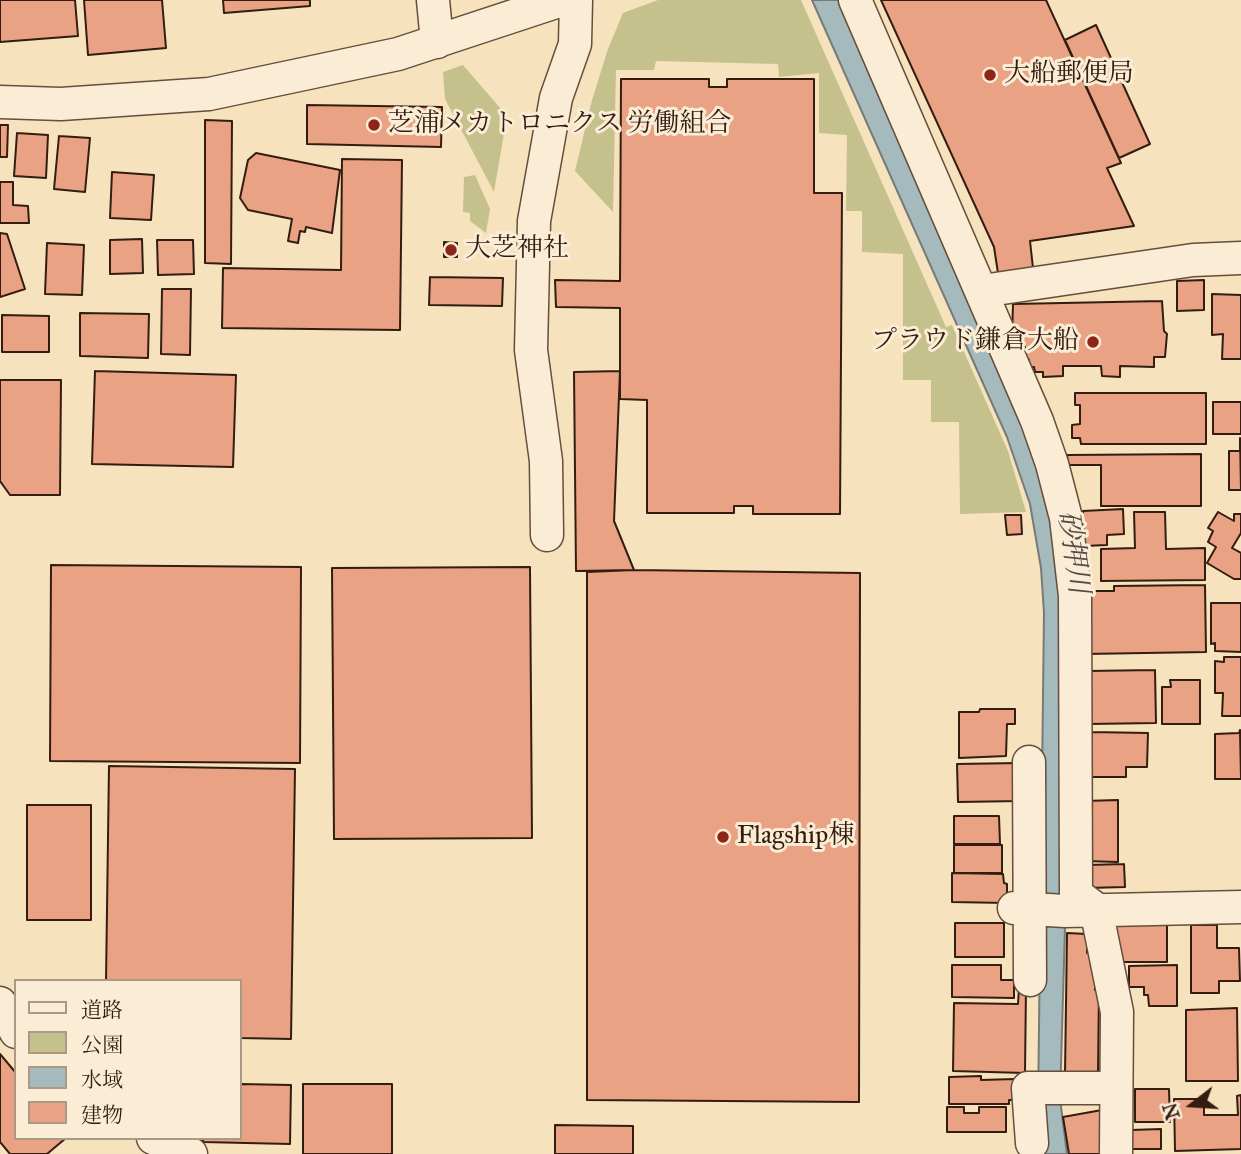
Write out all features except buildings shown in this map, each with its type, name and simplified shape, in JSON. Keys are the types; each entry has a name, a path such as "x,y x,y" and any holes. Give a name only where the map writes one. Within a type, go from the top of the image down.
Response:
{"street":[{"path":"433,0 437,42"},
{"path":"0,102 61,104 209,94 398,54 562,0"},
{"path":"547,535 546,461 531,349 534,221 556,98 575,44 576,0"},
{"path":"855,0 1037,422 1052,464 1066,518 1075,596 1076,894 1049,909"},
{"path":"982,291 1239,252"},
{"path":"1029,762 1049,909 1030,980"},
{"path":"1049,909 1241,906"},
{"path":"1049,909 1116,1012 1116,1154"},
{"path":"0,1003 14,1028"},
{"path":"1032,1143 1028,1088 1116,1088"},
{"path":"158,1140 191,1154"}],"green space":[{"path":"658,0 801,0 946,327 952,325 1008,451 1026,512 960,514 959,422 931,422 931,380 903,380 903,254 862,252 862,211 846,211 847,135 819,133 819,73 779,77 778,64 656,61 654,70 616,70 613,212 575,171 592,100 623,13"},
{"path":"463,65 507,116 494,192 445,99 443,72"},
{"path":"475,175 490,209 486,233 470,221 470,213 463,212 464,177"}],"water":[{"name":"砂押川","path":"812,0 839,0 1029,428 1063,542 1066,893 1060,1099 1067,1154 1043,1154 1038,1109 1044,613 1041,568 1030,504 1007,437"}],"place":[{"name":"大船郵便局","path":"990,75"},
{"name":"芝浦メカトロニクス 労働組合","path":"374,125"},
{"name":"大芝神社","path":"451,250"},
{"name":"プラウド鎌倉大船","path":"1093,342"},
{"name":"Flagship棟","path":"723,837"}]}
